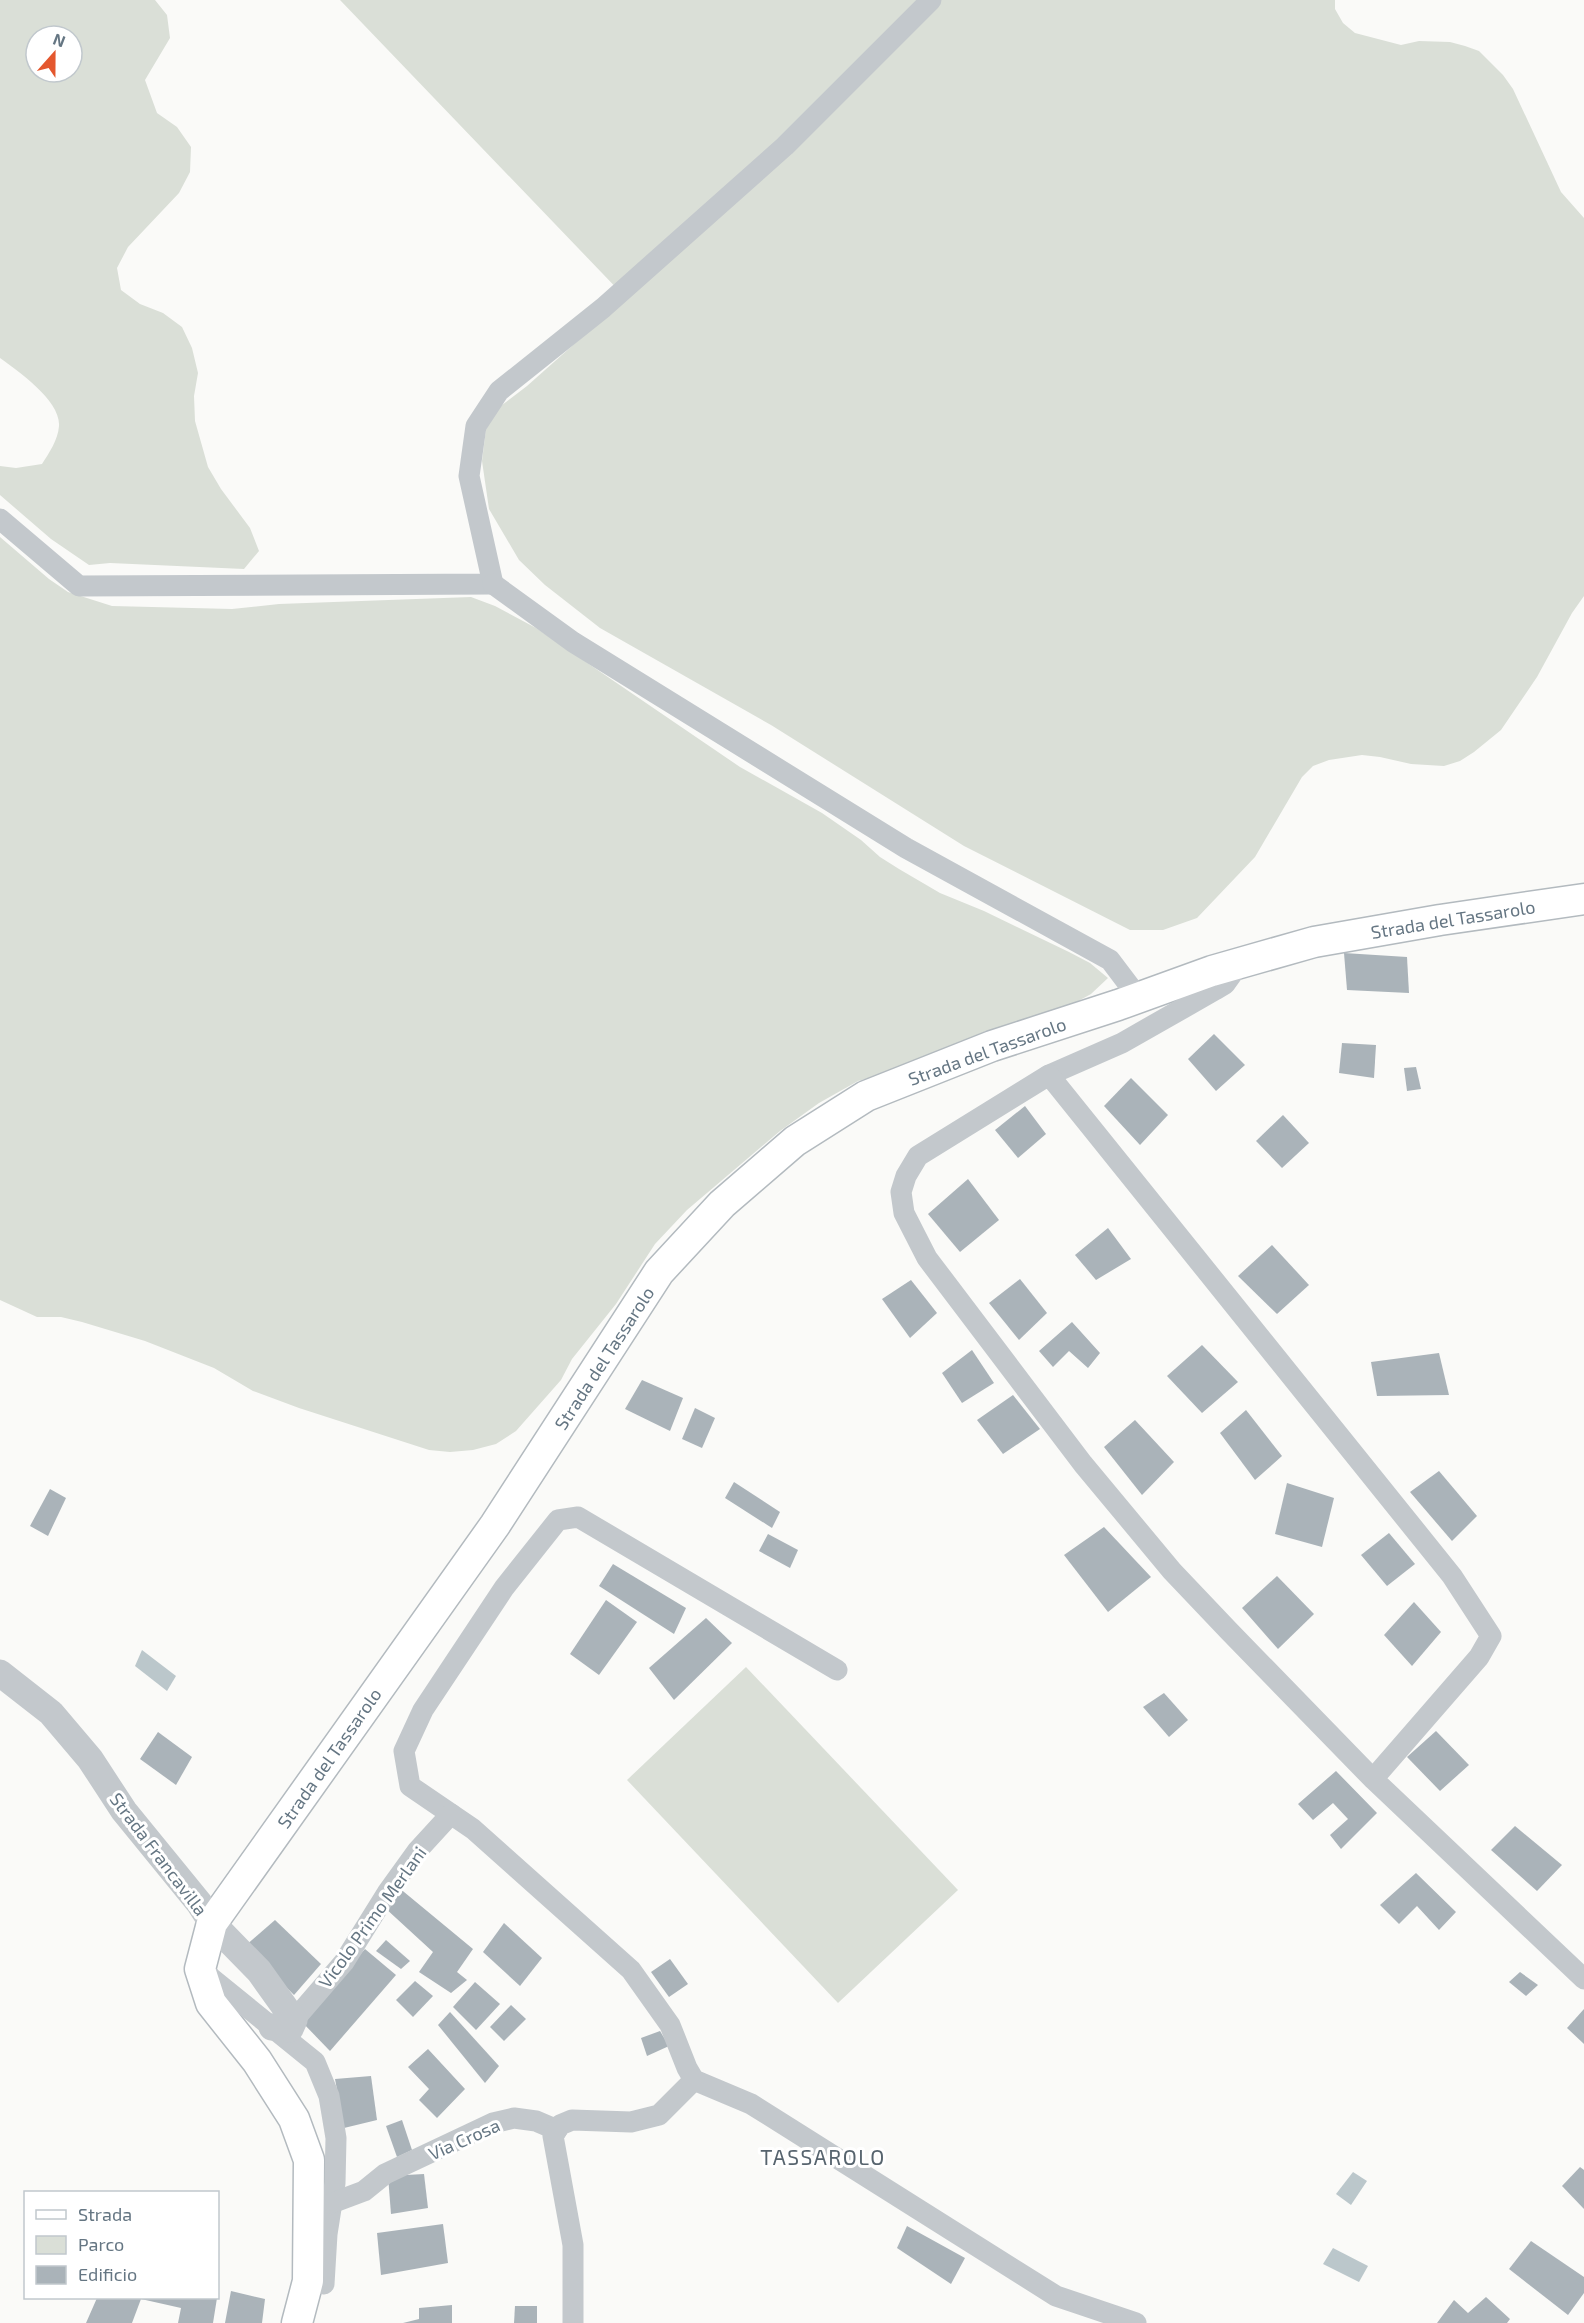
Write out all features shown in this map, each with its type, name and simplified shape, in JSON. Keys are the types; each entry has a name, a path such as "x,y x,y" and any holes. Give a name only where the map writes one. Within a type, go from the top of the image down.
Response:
{"main road":[{"name":"Strada del Tassarolo","path":"200,1969 212,1923 495,1525 659,1272 722,1204 795,1141 866,1096 992,1046 1240,963 1314,942 1440,920 1584,899"},
{"path":"200,1969 211,2003 257,2061 294,2120 309,2160 308,2281 297,2323"}],"street":[{"path":"493,584 469,476 476,426 500,391 603,308 785,146 931,0"},
{"path":"0,519 79,586 493,584 573,642 896,842 1110,960 1138,997"},
{"path":"1240,963 1225,984 1215,990 1122,1043 1049,1075 918,1156 906,1176 901,1192 904,1212 927,1258 1083,1464 1172,1571 1373,1779 1584,1979"},
{"path":"1049,1075 1452,1576 1491,1636 1479,1657 1373,1779"},
{"path":"837,1670 578,1517 558,1520 504,1588 423,1710 404,1751 410,1786 473,1829 631,1970 670,2025 694,2080 751,2104 1056,2296 1136,2323"},
{"name":"Strada Francavilla","path":"0,1673 51,1713 90,1760 124,1811 212,1923 259,1971 283,2024"},
{"name":"Vicolo Primo Merlani","path":"283,2024 344,1962 387,1893 418,1850 451,1814"},
{"path":"200,1969 283,2024 315,2062 329,2096 336,2138 335,2183 327,2234 324,2284 308,2281"},
{"path":"573,2323 573,2245 553,2136 560,2125 573,2120 631,2122 658,2115 694,2080"},
{"name":"Via Crosa","path":"332,2203 364,2191 385,2174 493,2123 513,2118 536,2121 557,2130"}],"green space":[{"path":"0,0 155,0 167,15 170,38 145,80 157,113 177,127 191,147 190,172 179,193 128,247 117,268 121,290 140,304 163,313 182,327 192,348 198,373 194,396 195,421 208,467 250,528 259,551 244,569 110,563 89,565 51,539 0,495 0,466 16,468 42,464 53,446 59,426 58,416 46,397 0,358"},
{"path":"340,0 1335,0 1335,9 1343,23 1355,33 1401,45 1419,41 1450,42 1479,51 1503,75 1513,89 1561,192 1584,218 1584,596 1572,613 1537,677 1501,730 1474,752 1460,761 1444,766 1411,764 1362,755 1329,760 1313,766 1302,777 1255,857 1197,918 1163,930 1130,930 964,846 771,725 600,628 545,585 519,560 489,509 482,461 486,429 498,408 527,386 626,298"},
{"path":"0,537 49,579 68,592 112,606 232,609 279,604 471,597 495,606 536,628 740,767 822,813 899,869 940,893 984,911 1069,952 1090,963 1108,978 1091,994 1071,1005 1028,1021 986,1031 901,1069 858,1081 819,1103 780,1131 687,1210 655,1244 616,1304 572,1359 561,1380 516,1431 496,1444 473,1450 450,1452 429,1450 253,1391 214,1368 145,1341 61,1317 37,1317 0,1300"},
{"path":"746,1667 958,1890 838,2003 627,1780"}],"shaded area":[{"path":"142,1650 176,1676 167,1691 135,1666"},
{"path":"1353,2172 1367,2181 1351,2205 1336,2194"},
{"path":"1333,2248 1368,2266 1359,2282 1323,2264"}],"building":[{"path":"1344,953 1407,957 1409,993 1347,990"},
{"path":"1214,1034 1245,1065 1216,1091 1188,1059"},
{"path":"1342,1043 1376,1045 1374,1078 1339,1073"},
{"path":"1416,1067 1421,1089 1407,1091 1404,1068"},
{"path":"1131,1078 1168,1115 1140,1145 1104,1106"},
{"path":"1025,1106 1046,1134 1018,1158 995,1130"},
{"path":"1283,1115 1309,1143 1282,1168 1256,1141"},
{"path":"968,1179 999,1220 960,1252 928,1214"},
{"path":"1108,1228 1131,1259 1096,1280 1075,1255"},
{"path":"1272,1245 1309,1285 1277,1314 1238,1276"},
{"path":"1020,1279 1047,1313 1019,1340 989,1303"},
{"path":"911,1280 937,1313 910,1338 882,1299"},
{"path":"1072,1322 1100,1353 1088,1368 1069,1351 1053,1367 1039,1351"},
{"path":"1202,1345 1238,1382 1202,1413 1167,1376"},
{"path":"972,1350 994,1383 962,1403 942,1373"},
{"path":"1439,1353 1449,1395 1377,1396 1371,1362"},
{"path":"642,1380 683,1398 670,1431 625,1409"},
{"path":"1013,1395 1040,1429 1003,1454 977,1420"},
{"path":"695,1408 715,1418 702,1448 682,1439"},
{"path":"1246,1410 1282,1456 1255,1480 1220,1433"},
{"path":"1135,1420 1174,1462 1142,1495 1104,1447"},
{"path":"1439,1471 1477,1516 1452,1541 1410,1492"},
{"path":"734,1482 780,1512 772,1528 725,1498"},
{"path":"1287,1483 1334,1498 1322,1547 1275,1534"},
{"path":"50,1489 66,1498 48,1536 30,1526"},
{"path":"1104,1527 1151,1577 1108,1612 1064,1555"},
{"path":"1389,1533 1415,1564 1387,1586 1361,1555"},
{"path":"768,1534 798,1550 790,1568 759,1551"},
{"path":"613,1564 686,1608 674,1634 599,1586"},
{"path":"1277,1576 1314,1614 1278,1649 1242,1608"},
{"path":"606,1600 637,1622 599,1675 570,1654"},
{"path":"1414,1602 1441,1632 1412,1666 1384,1635"},
{"path":"706,1618 732,1643 674,1700 649,1668"},
{"path":"1164,1693 1188,1720 1169,1737 1143,1707"},
{"path":"1436,1731 1469,1765 1440,1791 1407,1757"},
{"path":"158,1732 192,1757 176,1785 140,1759"},
{"path":"1336,1771 1377,1813 1341,1849 1330,1835 1348,1819 1333,1803 1313,1820 1298,1804"},
{"path":"1515,1826 1562,1865 1537,1891 1491,1850"},
{"path":"1416,1873 1456,1912 1439,1930 1417,1906 1399,1924 1380,1905"},
{"path":"398,1887 473,1949 457,1972 467,1980 451,1993 419,1972 433,1952 384,1907"},
{"path":"275,1920 321,1964 294,1995 245,1946"},
{"path":"504,1923 542,1958 520,1986 483,1952"},
{"path":"386,1940 410,1961 401,1969 376,1951"},
{"path":"365,1949 396,1975 330,2051 301,2021"},
{"path":"670,1959 688,1984 669,1997 651,1972"},
{"path":"1520,1972 1538,1985 1526,1996 1509,1982"},
{"path":"415,1981 433,1996 413,2017 396,2000"},
{"path":"475,1982 500,2004 476,2030 453,2007"},
{"path":"511,2005 526,2019 504,2041 490,2027"},
{"path":"1584,2009 1584,2044 1567,2028"},
{"path":"450,2012 499,2066 485,2083 438,2025"},
{"path":"660,2031 669,2046 647,2056 641,2038"},
{"path":"428,2049 465,2089 437,2118 419,2100 429,2089 408,2067"},
{"path":"371,2076 377,2120 344,2128 335,2079"},
{"path":"402,2120 412,2150 397,2157 386,2126"},
{"path":"1580,2167 1584,2170 1584,2209 1562,2186"},
{"path":"424,2174 428,2208 391,2214 388,2176"},
{"path":"443,2224 448,2263 381,2275 377,2233"},
{"path":"907,2226 965,2258 951,2284 897,2248"},
{"path":"1531,2241 1584,2277 1584,2293 1568,2315 1509,2269"},
{"path":"231,2291 265,2299 262,2323 225,2323"},
{"path":"1486,2297 1510,2319 1507,2323 1437,2323 1454,2300 1468,2313"},
{"path":"97,2299 141,2299 132,2323 86,2323"},
{"path":"141,2299 217,2299 213,2323 178,2323 181,2308"},
{"path":"452,2305 452,2323 403,2323 419,2319 419,2308"},
{"path":"515,2306 537,2306 537,2323 514,2323"}],"district":[{"name":"TASSAROLO","path":"823,2156"}]}
